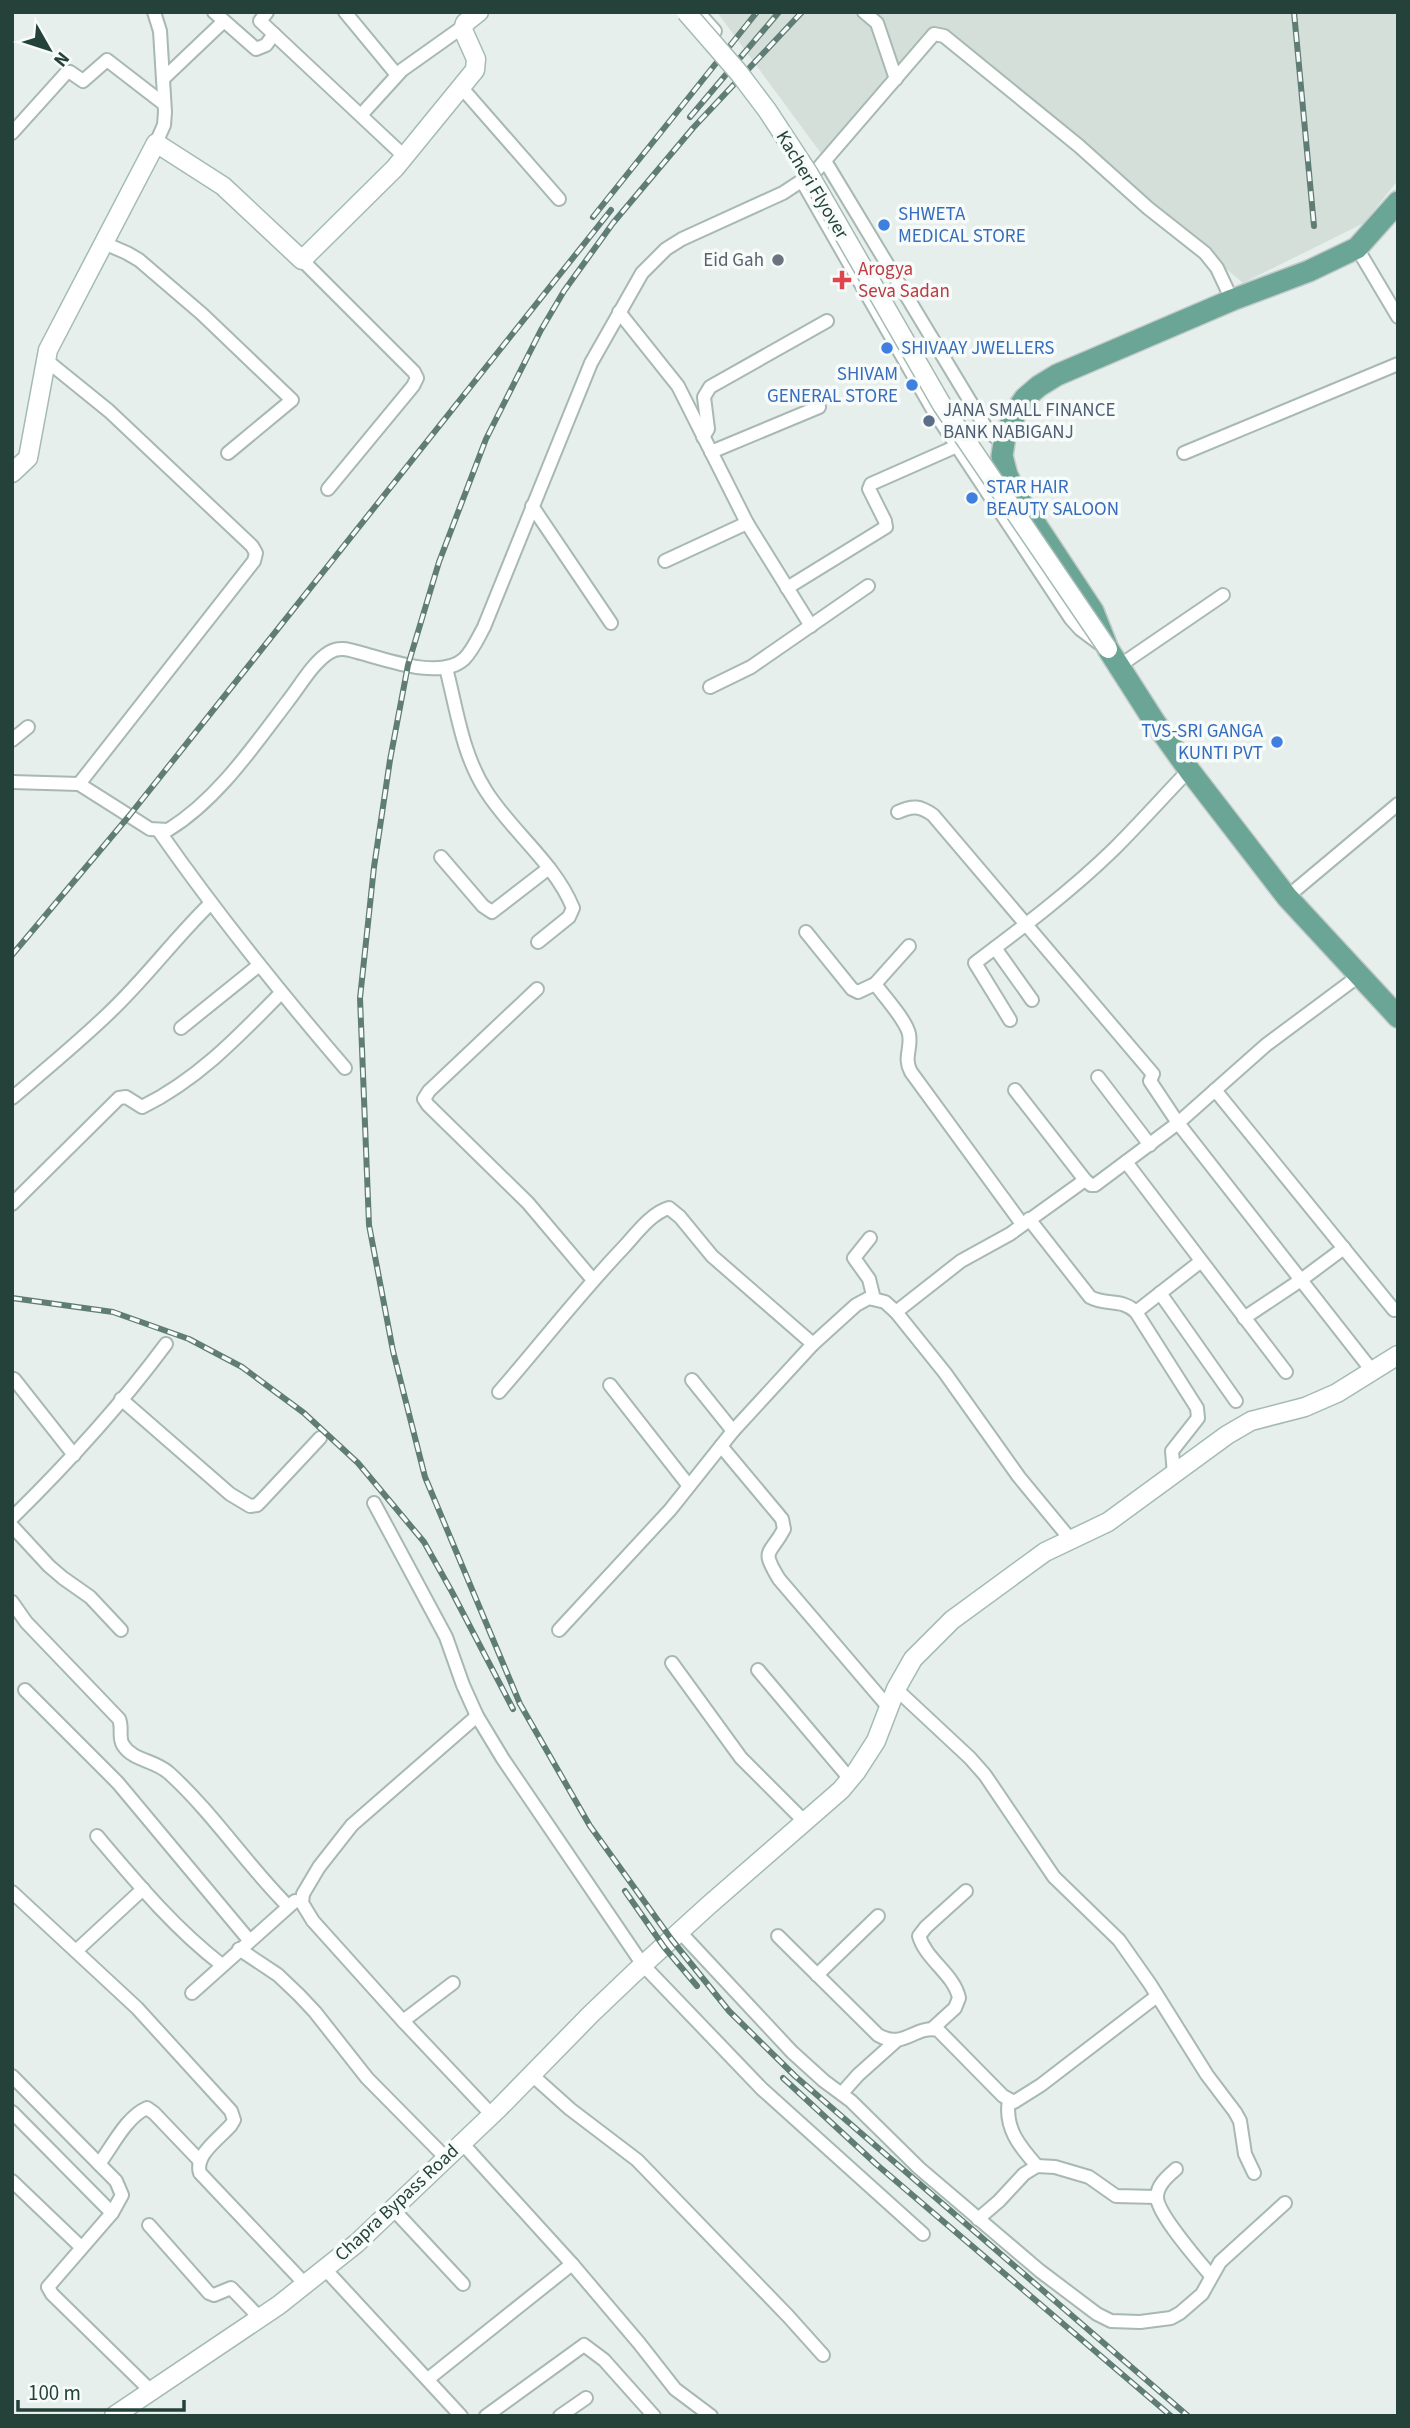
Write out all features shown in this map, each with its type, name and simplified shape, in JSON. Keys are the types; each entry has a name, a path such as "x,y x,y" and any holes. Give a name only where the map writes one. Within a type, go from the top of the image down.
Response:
{"main road":[{"path":"1398,202 1357,248 1309,271 1232,300 1048,380 1025,398 1018,408 1007,428 1002,456 1007,475 1019,499 1093,611 1113,658 1154,721 1287,897 1398,1017"}],"street":[{"path":"12,473 28,457 48,350 164,125 160,31 154,12"},
{"path":"267,12 260,21 405,157"},
{"path":"345,12 397,75"},
{"path":"361,115 397,75 479,12"},
{"name":"Kacheri Flyover","path":"686,12 767,110 809,174 942,405 1113,658"},
{"path":"698,12 715,31"},
{"path":"864,12 877,23 896,79"},
{"path":"163,79 219,17 256,50 266,45 274,34"},
{"path":"302,260 405,157 475,70 477,63 464,35 464,26"},
{"path":"12,782 79,784 140,823 159,831 168,830 199,807 244,758 309,674 331,651 347,649 408,665 446,668 466,658 475,644 591,363 642,273 666,249 682,239 783,193 802,181 825,162 937,33 1079,146 1148,208 1205,253 1217,268 1232,300"},
{"path":"12,133 67,72 83,81 107,60 164,104"},
{"path":"461,87 559,199"},
{"path":"156,143 223,186 302,260 414,372 417,379 413,386 328,489"},
{"path":"825,162 988,431 1004,443"},
{"path":"802,181 920,388 1080,629 1113,658 1223,595"},
{"path":"104,243 139,260 202,314 292,400 228,453"},
{"path":"1357,248 1398,317"},
{"path":"619,312 678,386 747,523 811,626"},
{"path":"703,437 708,429 704,397 710,387 827,321"},
{"path":"46,359 109,411 252,546 256,553 254,561 79,784"},
{"path":"1184,453 1398,364"},
{"path":"711,452 819,407"},
{"path":"787,589 886,527 869,489 871,484 957,446"},
{"path":"532,506 611,623"},
{"path":"665,561 747,523"},
{"path":"710,687 751,667 868,586"},
{"path":"446,668 464,743 486,792 550,868 572,904 573,911 538,942"},
{"path":"12,740 28,727"},
{"path":"1010,1020 975,963 1026,925 1114,849 1189,770"},
{"path":"898,811 918,806 933,815 1153,1074 1150,1081 1178,1124 1373,1372"},
{"path":"1287,897 1395,811"},
{"path":"159,831 258,966 345,1068"},
{"path":"441,857 483,906 492,912 550,868"},
{"path":"12,1098 110,1012 138,984 180,933 210,904"},
{"path":"806,932 855,991 860,992 875,984 909,946"},
{"path":"995,948 1032,1000"},
{"path":"181,1028 258,966"},
{"path":"1015,1090 1085,1180 1096,1185 1178,1124 1284,1030 1360,975"},
{"path":"875,984 907,1028 909,1044 906,1062 911,1072 1026,1222 1090,1297 1098,1301 1123,1303 1136,1312 1198,1413 1172,1451 1174,1474"},
{"path":"537,989 429,1091 424,1099 528,1203 593,1280"},
{"path":"12,1204 119,1098 126,1097 142,1107 194,1076 233,1042 281,993"},
{"path":"1098,1077 1150,1145"},
{"path":"1215,1090 1394,1310"},
{"path":"1126,1162 1286,1372"},
{"path":"896,1312 961,1261 999,1241 1085,1180"},
{"path":"499,1392 593,1280 645,1225 669,1208 680,1217 712,1256 813,1344"},
{"path":"870,1238 854,1258 869,1279 874,1298"},
{"path":"1244,1318 1344,1248"},
{"path":"1136,1312 1200,1262"},
{"path":"1160,1293 1236,1401"},
{"path":"559,1630 670,1510 733,1431 813,1344 856,1305 874,1298 885,1302 896,1312 945,1373 1019,1477 1071,1540"},
{"path":"12,1518 74,1455 166,1344"},
{"name":"Chapra Bypass Road","path":"114,2416 261,2318 325,2269 492,2115 591,2014 648,1961 806,1822 850,1779 876,1741 896,1689 913,1659 952,1619 1045,1552 1108,1522 1227,1435 1251,1421 1305,1407 1337,1393 1398,1355"},
{"path":"15,1379 74,1455"},
{"path":"692,1380 733,1431"},
{"path":"610,1385 689,1486"},
{"path":"121,1399 242,1503 250,1506 257,1505 320,1438"},
{"path":"721,1446 785,1524 783,1533 768,1551 779,1579 890,1709"},
{"path":"374,1503 446,1637 477,1716 503,1759 648,1961 762,2089 923,2234"},
{"path":"12,1526 49,1566 90,1597 121,1630"},
{"path":"12,1602 26,1622 115,1714 122,1725 120,1738 125,1748 134,1756 152,1761 169,1773 288,1906"},
{"path":"672,1663 741,1758 806,1822"},
{"path":"758,1670 850,1779"},
{"path":"896,1689 970,1758 985,1775 1054,1877 1081,1905 1111,1930 1207,2075 1235,2112 1240,2122 1245,2154 1254,2173"},
{"path":"25,1690 125,1790 244,1945 299,1995 362,2071 446,2158"},
{"path":"192,1993 303,1894 335,1844 352,1825 477,1716"},
{"path":"97,1836 199,1948 222,1965"},
{"path":"76,1951 143,1889"},
{"path":"842,2093 895,2041 932,2029 954,2007 959,1998 956,1987 923,1946 919,1937 926,1927 966,1891"},
{"path":"12,1892 137,2008 231,2111 234,2120 231,2125 199,2160"},
{"path":"303,1894 302,1903 313,1921 492,2115"},
{"path":"817,1975 878,1916"},
{"path":"680,1932 792,2052 824,2081 842,2093 919,2168 1070,2296 1111,2321 1140,2322 1171,2318 1180,2313 1202,2294 1220,2262 1285,2203"},
{"path":"778,1936 878,2035 895,2041"},
{"path":"403,2021 453,1983"},
{"path":"1009,2100 1020,2099 1157,1996"},
{"path":"932,2029 942,2033 1009,2100"},
{"path":"532,2075 570,2109 637,2160 788,2316 823,2356"},
{"path":"12,2076 120,2188 122,2196 112,2213 50,2283 49,2291 151,2391"},
{"path":"1009,2100 1007,2109 1010,2129 1021,2148 1037,2166"},
{"path":"99,2164 128,2124 147,2108 199,2160 200,2173 306,2285"},
{"path":"12,2112 112,2213"},
{"path":"462,2143 572,2264 675,2389 711,2416"},
{"path":"978,2219 1024,2174 1037,2166 1055,2167 1088,2177 1116,2196 1157,2197"},
{"path":"1176,2169 1165,2179 1157,2197 1159,2205 1210,2276"},
{"path":"12,2181 81,2247"},
{"path":"393,2209 463,2284"},
{"path":"149,2225 209,2293 214,2295 231,2288 261,2318"},
{"path":"428,2379 572,2264"},
{"path":"325,2269 461,2416"},
{"path":"486,2416 584,2344 604,2360 654,2416"},
{"path":"560,2416 586,2398"}],"shaded area":[{"path":"717,12 1398,12 1398,180 1364,223 1243,283 936,26 823,156"}],"railway":[{"path":"593,217 757,12"},
{"path":"690,117 779,12"},
{"path":"802,12 693,128 613,223 564,291 541,330 486,439 439,562 408,665 390,760 374,867 360,998 369,1225 393,1351 425,1477 520,1704 590,1826 672,1940 729,2011 795,2076 1188,2416"},
{"path":"1294,12 1314,226"},
{"path":"12,955 129,816 611,210"},
{"path":"12,1298 113,1312 189,1339 242,1367 304,1413 358,1463 424,1542 513,1709"},
{"path":"625,1891 664,1947 697,1986"},
{"path":"783,2078 876,2164 1171,2416"}],"place":[{"name":"SHWETA MEDICAL STORE","path":"884,225"},
{"name":"Eid Gah","path":"778,260"},
{"name":"Arogya Seva Sadan","path":"842,280"},
{"name":"SHIVAAY JWELLERS","path":"887,348"},
{"name":"SHIVAM GENERAL STORE","path":"912,385"},
{"name":"JANA SMALL FINANCE BANK NABIGANJ","path":"929,421"},
{"name":"STAR HAIR BEAUTY SALOON","path":"972,498"},
{"name":"TVS-SRI GANGA KUNTI PVT","path":"1277,742"}]}
